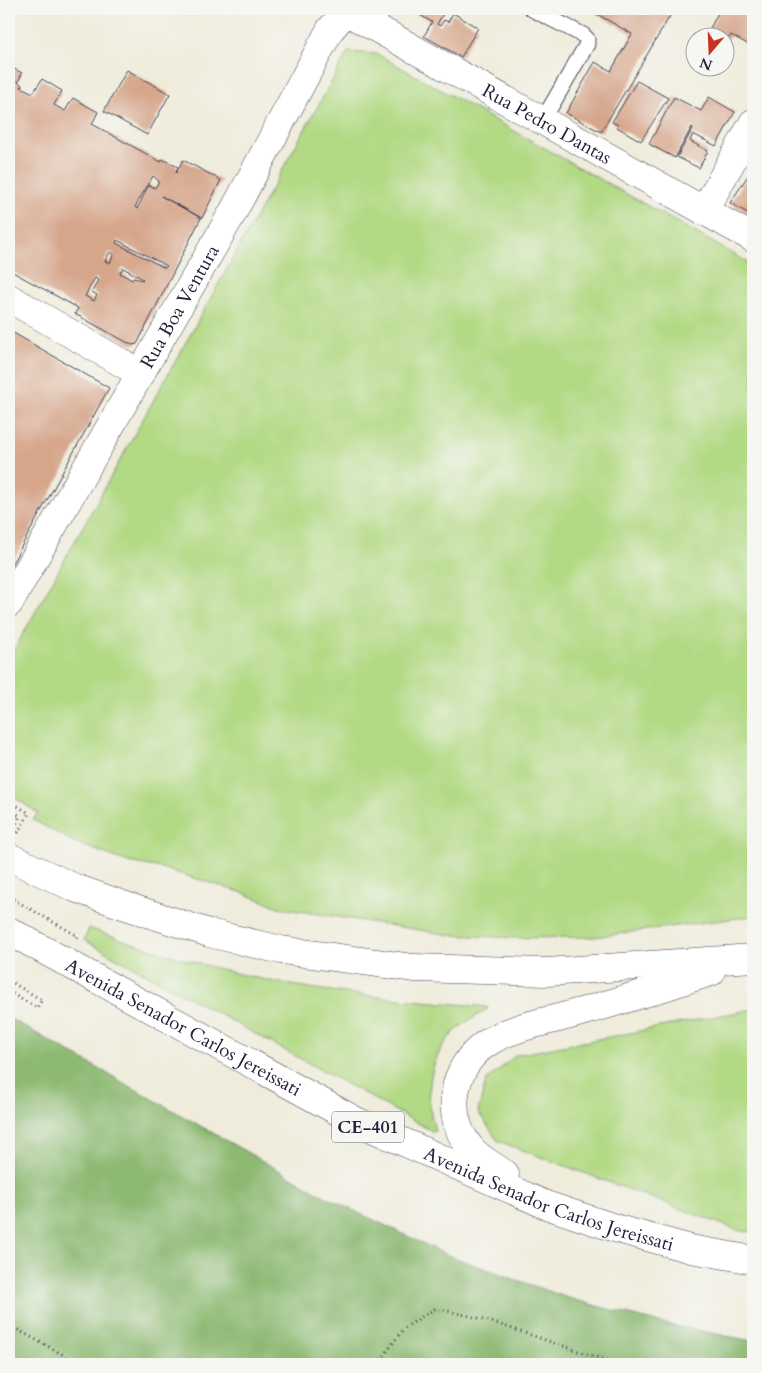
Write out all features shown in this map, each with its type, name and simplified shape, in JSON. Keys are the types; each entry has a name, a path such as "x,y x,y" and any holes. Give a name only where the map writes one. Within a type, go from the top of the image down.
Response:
{"main road":[{"name":"Rua Pedro Dantas","path":"345,10 753,238"},
{"name":"Rua Boa Ventura","path":"9,603 233,212 330,30 345,10"},
{"path":"704,211 753,123"},
{"path":"9,298 141,374"},
{"path":"11,848 75,888 208,933 281,950 414,968 547,972 751,959"},
{"name":"Avenida Senador Carlos Jereissati","path":"9,931 356,1121 546,1205 618,1229 691,1249 753,1260"},
{"path":"546,1205 474,1152 459,1130 453,1107 458,1081 468,1058 487,1043 511,1031 577,1013 751,959"}],"lane":[{"path":"532,9 583,34 586,39 586,44 543,120"}],"path":[{"path":"9,801 29,813 11,848"},
{"path":"9,809 20,816 14,827"},
{"path":"9,897 78,936 75,942"},
{"path":"9,980 42,1000 37,1008 9,992"},
{"path":"378,1364 404,1328 436,1308 486,1320 617,1364"},
{"path":"9,1325 80,1364"}],"green space":[{"path":"348,52 377,54 753,265 753,916 594,937 515,938 450,935 281,908 243,893 161,868 128,862 76,843 33,820 38,813 9,794 9,659"},
{"path":"89,928 173,956 230,972 288,984 380,997 487,1007 488,1009 462,1025 449,1038 435,1062 431,1075 430,1089 430,1103 435,1131 432,1131 84,940"},
{"path":"753,1009 753,1232 740,1231 498,1141 478,1112 486,1081 516,1055"},
{"path":"9,1018 330,1199 447,1255 568,1298 660,1323 753,1341 753,1364 9,1364"}],"building":[{"path":"409,9 441,9 445,11 437,24 440,26 444,20 448,22 453,13 478,28 461,57 424,36 432,22"},
{"path":"588,9 658,9 670,16 601,132 566,113 595,62 611,71 632,34"},
{"path":"720,9 745,9 744,11 753,16 753,47 734,37 734,28 710,28"},
{"path":"9,66 22,73 18,82 22,85 21,87 33,93 42,79 62,91 54,105 65,111 73,98 98,112 92,124 161,162 162,159 178,167 176,173 183,160 221,180 202,218 161,196 201,218 137,344 132,345 75,314 78,308 9,270","holes":["153,176 159,181 155,188 149,185 137,209 135,207","117,240 167,266 165,268 116,243","110,252 114,254 110,263 105,261","123,268 143,279 134,278 132,280 120,273","95,278 98,280 92,292 97,295 94,301 85,296"]},
{"path":"127,70 170,94 147,135 104,111"},
{"path":"637,81 668,98 641,141 612,122"},
{"path":"674,97 701,111 709,97 735,112 716,146 693,134 690,141 708,151 699,168 677,157 692,127 675,158 649,144"},
{"path":"753,168 753,216 730,203"},
{"path":"10,331 109,388 9,569 9,334"}]}
